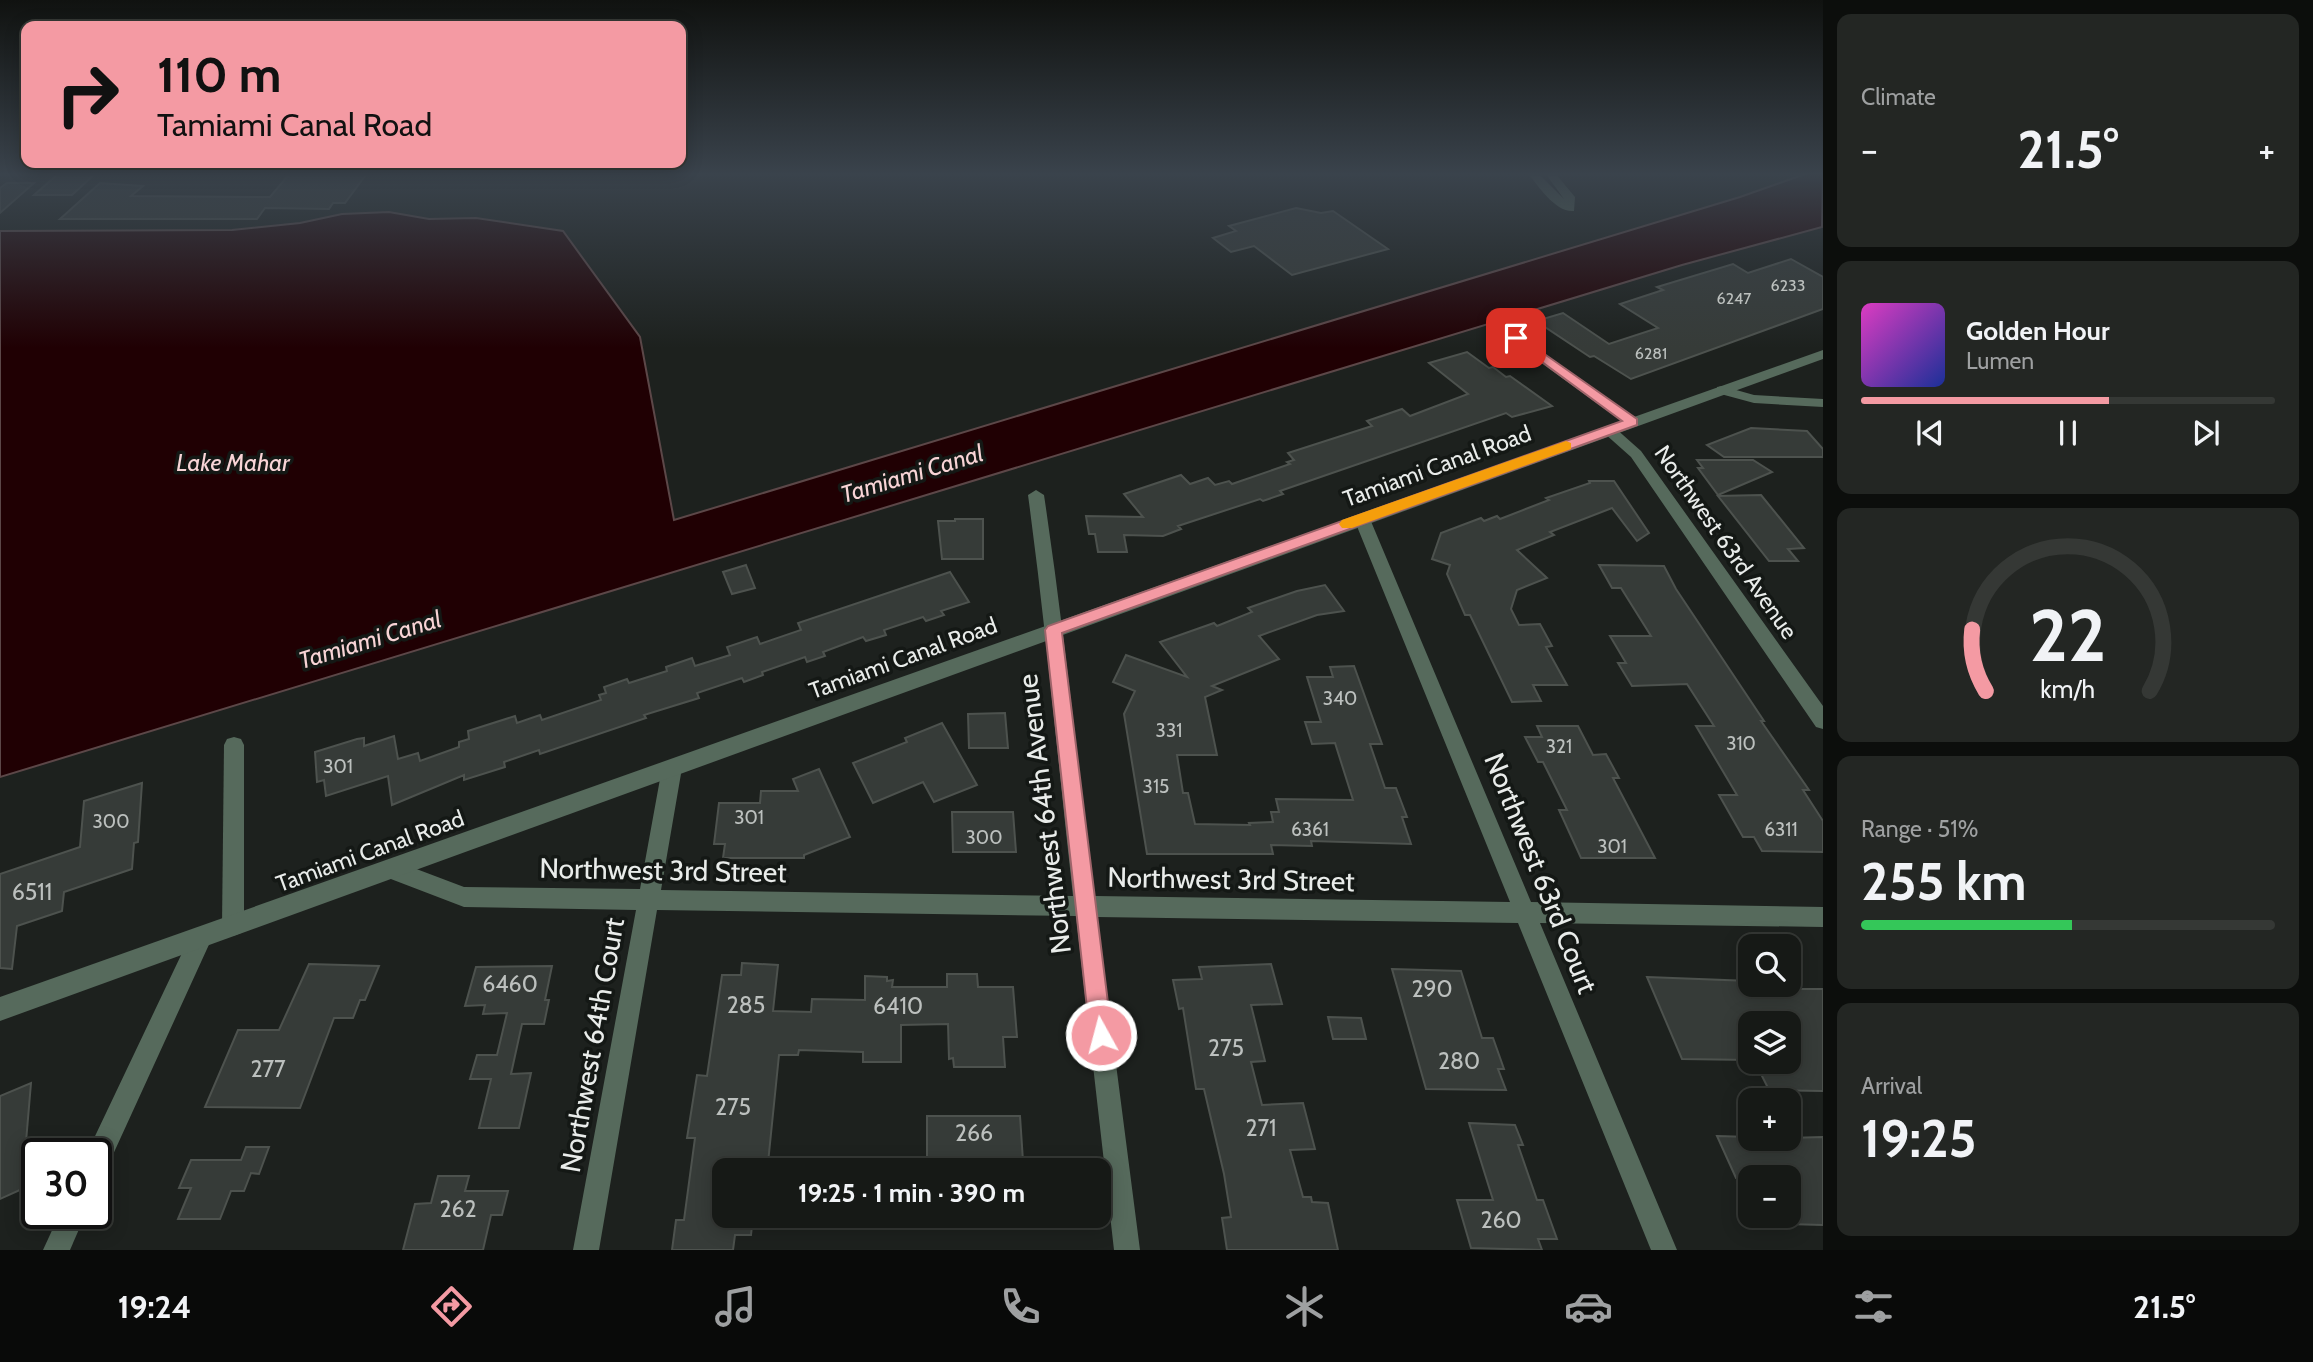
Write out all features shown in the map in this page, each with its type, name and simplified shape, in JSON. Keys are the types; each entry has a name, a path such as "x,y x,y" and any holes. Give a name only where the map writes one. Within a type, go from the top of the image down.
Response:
{"street":[{"path":"1516,338 1632,422"},
{"name":"Tamiami Canal Road","path":"0,1009 1823,354"},
{"path":"1722,390 1754,399 1823,403"},
{"name":"Northwest 63rd Avenue","path":"1609,430 1636,454 1823,721"},
{"name":"Northwest 64th Avenue","path":"1036,495 1127,1250"},
{"name":"Northwest 63rd Court","path":"1362,519 1664,1250"},
{"path":"233,926 234,745"},
{"name":"Northwest 64th Court","path":"586,1250 672,768"},
{"name":"Northwest 3rd Street","path":"390,869 464,897 1823,917"},
{"path":"108,1138 201,938"},
{"path":"56,1250 66,1229"}],"water":[{"name":"Lake Mahar","path":"0,231 563,231 640,337 674,520 1627,231 1806,231 1682,265 0,777"}],"building":[{"path":"1235,231 1362,231 1388,249 1292,275 1254,246 1231,252 1213,238"},
{"path":"1791,259 1823,277 1823,309 1631,379 1594,356 1590,357 1536,321 1563,313 1609,344 1658,328 1620,304 1663,290 1657,287 1733,264 1748,273"},
{"path":"1467,352 1489,368 1493,367 1506,377 1510,376 1552,406 1512,417 1506,413 1280,491 1283,494 1263,501 1260,499 1178,526 1181,529 1163,536 1124,535 1127,552 1098,552 1095,534 1089,534 1086,516 1143,517 1124,494 1181,475 1190,484 1208,478 1215,485 1229,481 1232,484 1290,464 1287,462 1294,460 1288,453 1372,426 1367,421 1402,409 1410,416 1468,394 1429,363"},
{"path":"1751,428 1807,431 1823,449 1823,457 1724,457 1707,445"},
{"path":"1697,460 1753,460 1772,472 1718,495 1698,468 1703,468"},
{"path":"1589,481 1614,481 1649,533 1637,541 1612,508 1550,532 1554,535 1517,550 1547,578 1517,590 1511,609 1519,625 1540,624 1552,646 1546,647 1567,685 1533,685 1541,701 1512,702 1470,615 1465,615 1447,574 1450,565 1432,559 1441,533 1481,518 1484,521 1497,516 1500,519 1549,500 1546,498 1590,483"},
{"path":"1761,495 1804,548 1788,549 1798,561 1769,561 1718,496"},
{"path":"983,519 983,559 942,559 938,521"},
{"path":"746,565 755,588 732,594 723,572"},
{"path":"1599,565 1664,566 1676,589 1764,721 1761,721 1809,790 1803,790 1823,821 1823,852 1762,851 1754,837 1743,837 1719,795 1737,795 1696,726 1714,726 1687,684 1632,686 1618,663 1626,663 1610,636 1651,636 1621,588 1612,588"},
{"path":"950,572 969,602 941,611 944,615 926,621 923,617 884,630 886,635 866,641 863,637 823,652 825,656 807,662 805,657 762,672 763,675 744,682 742,678 697,693 699,698 644,715 646,718 540,754 539,750 504,762 505,767 464,780 464,775 392,805 388,776 326,796 324,780 317,782 315,752 357,739 364,738 364,746 394,736 398,759 418,753 420,761 459,747 459,742 469,739 468,731 515,716 517,723 540,715 542,720 601,700 599,695 606,693 604,687 627,679 629,683 667,671 666,667 692,658 695,666 730,655 727,647 757,637 760,644 801,630 798,623"},
{"path":"1325,585 1344,611 1317,615 1259,636 1279,659 1212,686 1222,690 1205,697 1217,755 1177,755 1183,793 1188,793 1195,824 1250,825 1249,823 1273,822 1271,812 1279,812 1276,799 1353,800 1335,743 1312,744 1305,722 1321,722 1307,677 1333,677 1330,667 1354,666 1382,744 1370,744 1385,788 1396,788 1407,817 1402,817 1411,844 1311,841 1312,846 1271,845 1273,854 1147,854 1124,714 1135,691 1113,682 1126,655 1187,677 1160,642 1214,623 1217,626 1252,612 1248,608 1297,591"},
{"path":"1005,713 1008,748 969,748 968,714"},
{"path":"942,723 977,785 934,802 923,782 873,803 853,763 907,742 905,738"},
{"path":"1537,726 1578,726 1593,755 1606,754 1619,778 1613,778 1655,858 1581,858 1559,810 1567,810 1543,762 1538,762 1525,737 1542,737"},
{"path":"819,769 850,837 804,855 804,858 723,858 725,844 714,844 719,803 760,803 761,791 798,791 793,779"},
{"path":"142,783 138,842 134,843 132,869 64,892 62,911 17,926 12,969 0,968 0,874 80,847 84,801"},
{"path":"952,812 1013,812 1016,852 953,852"},
{"path":"742,963 778,965 773,1011 811,1012 812,999 865,1000 865,976 887,977 887,981 893,980 892,987 947,987 947,974 977,974 978,987 1013,987 1017,1037 1003,1037 1005,1067 954,1067 953,1058 949,1059 948,1024 901,1025 901,1062 863,1062 863,1052 799,1050 798,1055 779,1055 769,1158 712,1158 712,1228 752,1228 751,1235 735,1235 733,1250 672,1250 676,1220 684,1220 695,1138 687,1138 697,1075 707,1076 722,975 741,975"},
{"path":"309,964 379,966 365,1000 360,1000 353,1018 334,1018 300,1108 205,1107 238,1030 279,1030"},
{"path":"1271,964 1282,1004 1251,1005 1265,1061 1251,1062 1262,1105 1303,1103 1315,1149 1290,1150 1303,1197 1311,1197 1312,1202 1328,1203 1338,1250 1227,1250 1222,1218 1231,1217 1224,1174 1204,1089 1196,1089 1183,1008 1179,1009 1173,980 1202,979 1199,967"},
{"path":"552,966 545,1000 549,1000 544,1024 522,1024 511,1074 531,1073 519,1128 479,1128 491,1079 470,1079 477,1055 497,1055 507,1013 483,1014 485,1005 465,1006 476,967"},
{"path":"1392,969 1461,971 1482,1038 1493,1038 1504,1069 1498,1069 1506,1090 1426,1089"},
{"path":"1647,977 1738,981 1738,997 1801,997 1801,989 1823,989 1823,1091 1768,1088 1761,1074 1801,1074 1801,1011 1738,1011 1738,1060 1682,1059"},
{"path":"1328,1017 1361,1018 1366,1039 1333,1039"},
{"path":"31,1083 26,1138 21,1138 21,1189 0,1199 0,1096"},
{"path":"927,1116 1020,1116 1023,1158 927,1158"},
{"path":"1469,1123 1515,1125 1523,1145 1518,1145 1537,1200 1543,1200 1557,1239 1538,1239 1542,1250 1471,1248 1457,1200 1493,1200"},
{"path":"1717,1136 1738,1137 1738,1151 1801,1151 1801,1138 1823,1137 1823,1225 1801,1224 1801,1165 1738,1165 1736,1178"},
{"path":"246,1147 269,1147 259,1174 251,1173 244,1191 231,1191 220,1219 178,1219 191,1188 179,1188 191,1160 241,1160"},
{"path":"438,1176 469,1176 465,1191 508,1191 502,1215 491,1215 483,1250 403,1250 415,1204 431,1203"}],"slow traffic":[{"path":"1347,524 1566,446"}],"route":[{"path":"1101,1035 1053,630 1632,422 1516,338"}],"water label":[{"name":"Tamiami Canal","path":"912,474"},
{"name":"Tamiami Canal","path":"370,640"}]}
